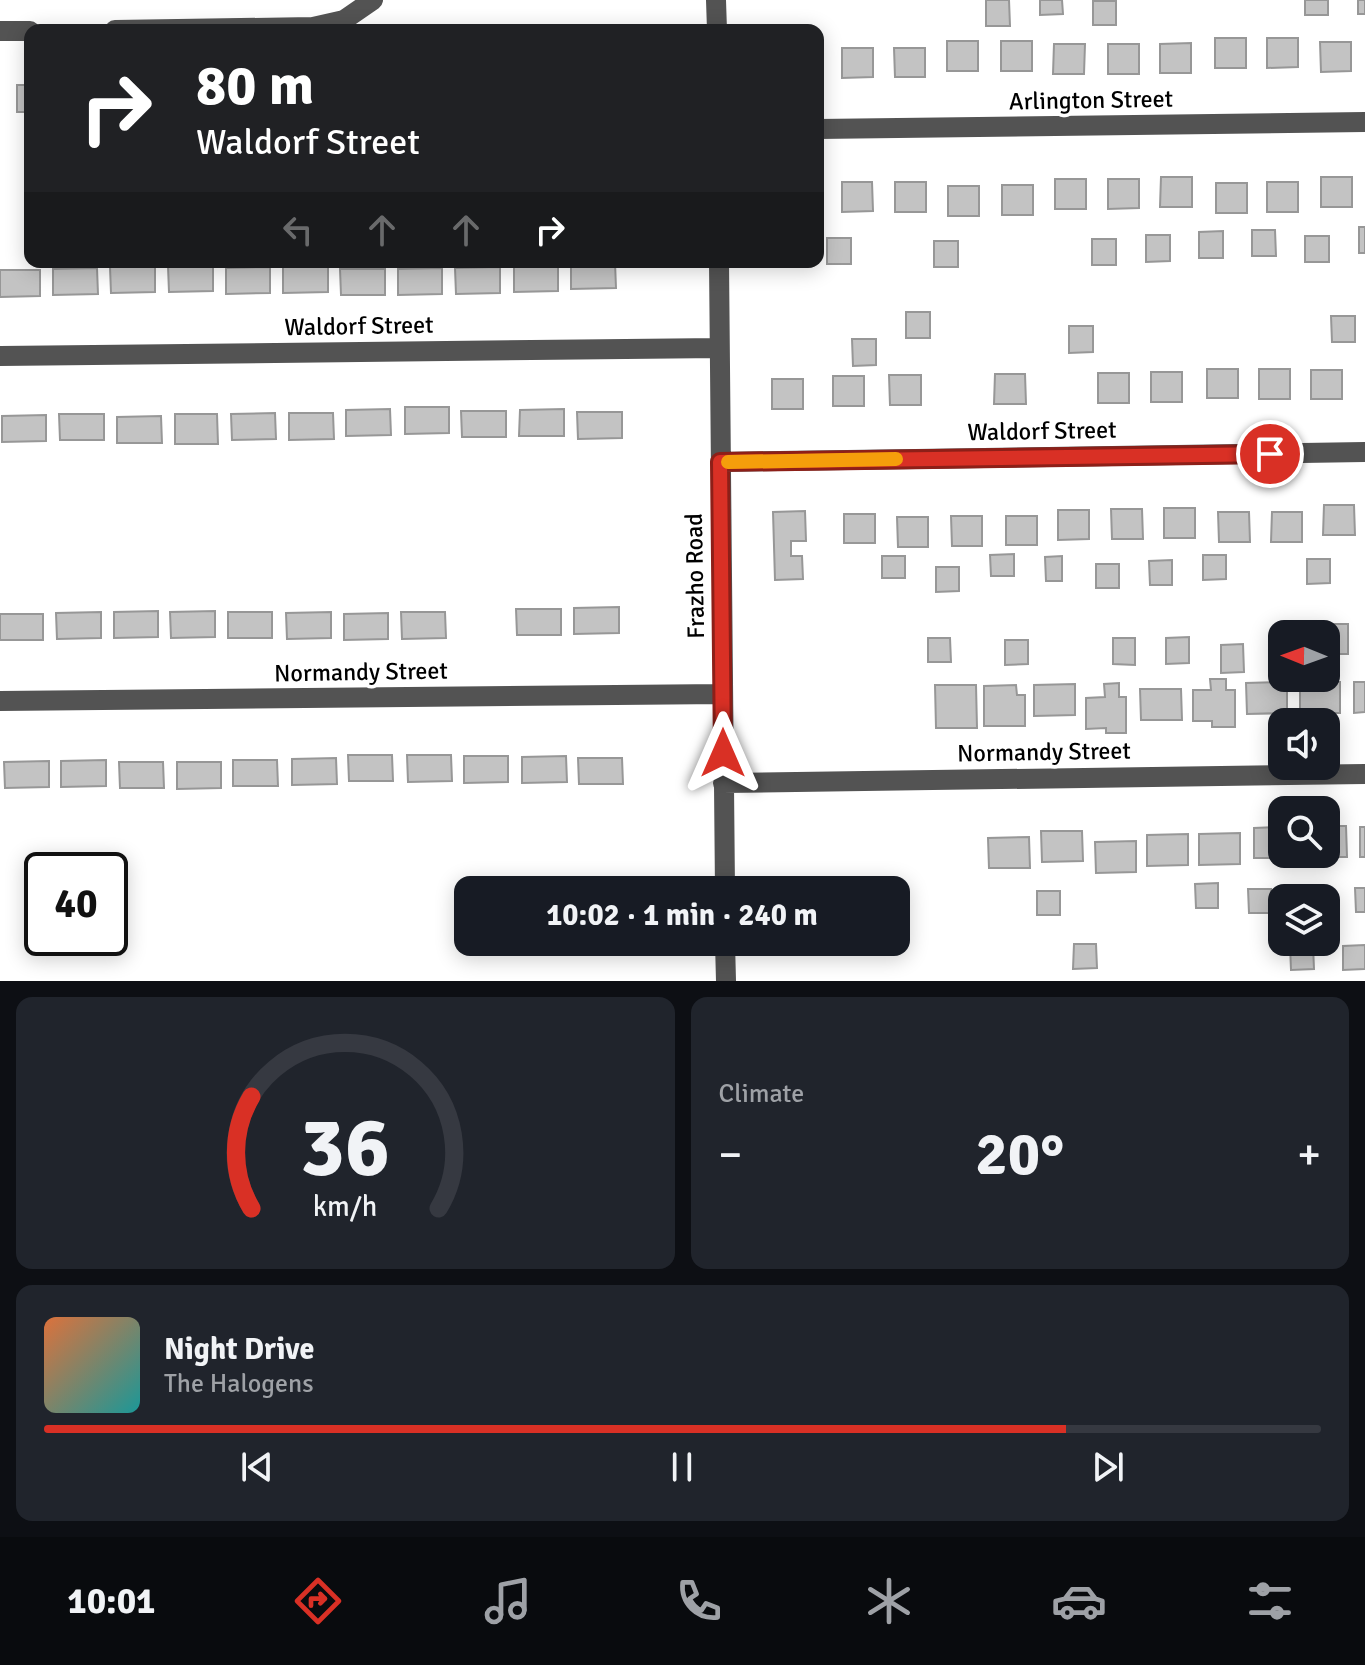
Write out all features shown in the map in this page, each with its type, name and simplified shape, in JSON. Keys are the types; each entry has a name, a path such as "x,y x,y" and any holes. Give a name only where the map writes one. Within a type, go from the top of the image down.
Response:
{"street":[{"path":"326,24 344,20 373,0"},
{"path":"716,0 717,24"},
{"path":"0,31 24,31"},
{"name":"Arlington Street","path":"824,129 1365,122"},
{"name":"Frazho Road","path":"719,268 725,876"},
{"name":"Waldorf Street","path":"0,356 719,348"},
{"name":"Waldorf Street","path":"720,462 1365,452"},
{"name":"Normandy Street","path":"0,701 723,694"},
{"name":"Normandy Street","path":"723,783 1365,774"},
{"path":"725,956 726,981"}],"building":[{"path":"986,0 1009,0 1010,26 986,26"},
{"path":"1040,0 1062,0 1063,14 1040,15"},
{"path":"1305,0 1328,0 1328,15 1305,15"},
{"path":"1358,0 1365,0 1365,14 1358,14"},
{"path":"1093,1 1116,1 1116,25 1093,25"},
{"path":"1215,38 1246,38 1246,68 1215,68"},
{"path":"1267,38 1298,38 1298,67 1267,68"},
{"path":"947,41 978,41 978,71 947,71"},
{"path":"1001,41 1032,41 1032,71 1001,71"},
{"path":"1320,42 1351,42 1351,71 1321,72"},
{"path":"1191,43 1191,73 1160,73 1160,44"},
{"path":"1054,44 1085,44 1084,74 1053,74"},
{"path":"1108,44 1139,44 1139,74 1108,74"},
{"path":"842,48 873,48 873,77 842,78"},
{"path":"894,48 925,48 925,77 895,77"},
{"path":"17,85 24,85 24,112 17,112"},
{"path":"1161,177 1192,177 1192,207 1160,207"},
{"path":"1321,177 1352,177 1352,207 1321,207"},
{"path":"1055,179 1086,179 1086,209 1055,209"},
{"path":"1108,179 1139,179 1139,208 1108,209"},
{"path":"842,182 872,182 873,211 842,212"},
{"path":"895,182 926,182 926,212 895,212"},
{"path":"1267,182 1298,182 1298,212 1267,212"},
{"path":"1216,183 1247,183 1247,213 1216,213"},
{"path":"1002,185 1033,185 1033,215 1002,215"},
{"path":"948,186 979,186 979,216 948,216"},
{"path":"1359,227 1365,227 1365,253 1359,253"},
{"path":"1252,230 1275,230 1276,256 1252,256"},
{"path":"1223,231 1223,258 1199,258 1199,232"},
{"path":"1146,235 1170,235 1170,261 1146,262"},
{"path":"1305,236 1329,236 1329,262 1305,262"},
{"path":"827,238 851,238 851,264 827,264"},
{"path":"1092,239 1116,239 1116,265 1092,265"},
{"path":"934,241 958,241 958,267 934,267"},
{"path":"97,268 98,294 53,295 53,269"},
{"path":"110,268 155,268 155,292 111,293"},
{"path":"168,268 213,268 213,291 169,292"},
{"path":"226,268 270,268 270,293 226,294"},
{"path":"283,268 328,268 328,292 283,293"},
{"path":"442,268 442,294 398,295 398,269"},
{"path":"455,268 500,268 500,293 456,294"},
{"path":"514,268 558,268 558,291 514,292"},
{"path":"571,268 615,268 616,288 571,289"},
{"path":"340,269 385,269 385,295 341,295"},
{"path":"0,270 40,270 40,296 0,297"},
{"path":"906,312 930,312 930,338 906,338"},
{"path":"1331,316 1355,316 1355,342 1332,342"},
{"path":"1069,326 1093,326 1093,352 1069,353"},
{"path":"852,339 876,339 876,365 853,366"},
{"path":"1207,369 1238,369 1238,398 1207,398"},
{"path":"1259,369 1290,369 1290,399 1259,399"},
{"path":"1311,370 1342,370 1342,399 1311,399"},
{"path":"1151,372 1182,372 1182,402 1151,402"},
{"path":"1098,373 1129,373 1129,403 1098,403"},
{"path":"995,374 1025,374 1026,404 994,404"},
{"path":"889,375 921,375 921,405 890,405"},
{"path":"833,376 864,376 864,406 833,406"},
{"path":"772,379 803,379 803,409 772,409"},
{"path":"405,407 449,407 449,433 405,434"},
{"path":"390,409 391,435 346,436 346,410"},
{"path":"564,409 564,436 519,436 520,410"},
{"path":"461,411 506,411 506,437 462,437"},
{"path":"577,412 622,412 622,438 578,439"},
{"path":"275,413 276,439 232,440 231,414"},
{"path":"289,413 333,413 334,439 289,440"},
{"path":"59,414 104,414 104,440 60,440"},
{"path":"175,414 217,414 218,444 175,444"},
{"path":"46,415 46,441 2,442 2,416"},
{"path":"161,416 162,443 117,443 117,417"},
{"path":"1324,505 1354,505 1355,535 1323,535"},
{"path":"1164,508 1195,508 1195,538 1164,538"},
{"path":"1111,509 1142,509 1143,539 1112,539"},
{"path":"1058,510 1089,510 1089,539 1058,540"},
{"path":"805,511 806,541 791,541 791,556 802,556 803,579 775,580 773,512"},
{"path":"1218,512 1249,512 1250,542 1219,542"},
{"path":"1272,512 1302,512 1302,542 1271,542"},
{"path":"844,514 875,514 875,543 844,543"},
{"path":"951,516 982,516 982,546 952,546"},
{"path":"1006,516 1037,516 1037,545 1006,545"},
{"path":"897,517 928,517 928,547 898,547"},
{"path":"1014,554 1014,576 991,576 990,555"},
{"path":"1203,555 1226,555 1226,579 1203,580"},
{"path":"882,556 905,556 905,578 882,578"},
{"path":"1062,556 1062,581 1046,581 1045,557"},
{"path":"1307,559 1330,559 1330,583 1307,584"},
{"path":"1172,560 1172,585 1150,585 1149,561"},
{"path":"1096,564 1119,564 1119,588 1096,588"},
{"path":"936,567 959,567 959,591 936,592"},
{"path":"619,607 619,633 574,634 574,608"},
{"path":"516,609 561,609 561,635 517,635"},
{"path":"158,611 158,637 114,638 114,612"},
{"path":"215,611 215,637 171,638 170,612"},
{"path":"101,612 101,638 57,639 56,613"},
{"path":"228,612 272,612 272,638 228,638"},
{"path":"331,612 331,638 287,639 286,613"},
{"path":"401,612 445,612 446,638 402,639"},
{"path":"388,613 388,639 344,640 344,614"},
{"path":"0,614 43,614 43,640 0,640"},
{"path":"1340,624 1348,624 1348,654 1340,654"},
{"path":"1189,637 1189,663 1166,664 1166,638"},
{"path":"928,638 950,638 951,662 928,662"},
{"path":"1113,638 1135,638 1135,665 1113,664"},
{"path":"1005,640 1028,640 1028,664 1005,665"},
{"path":"1243,644 1244,672 1221,673 1221,645"},
{"path":"1210,679 1226,679 1226,690 1235,690 1235,727 1212,727 1212,721 1193,721 1193,690 1211,690"},
{"path":"1268,682 1268,692 1287,692 1287,708 1268,708 1268,713 1247,714 1246,683"},
{"path":"1354,682 1365,682 1365,712 1354,713"},
{"path":"1119,683 1119,697 1126,697 1126,733 1106,733 1106,728 1086,729 1086,698 1105,697 1104,684"},
{"path":"1075,684 1075,715 1034,716 1034,685"},
{"path":"935,685 976,685 977,728 936,728"},
{"path":"1016,685 1017,695 1025,695 1025,726 984,726 984,686"},
{"path":"1140,689 1181,689 1182,720 1141,720"},
{"path":"1300,692 1340,692 1340,708 1300,708"},
{"path":"348,755 392,755 393,781 349,781"},
{"path":"407,755 451,755 452,781 408,782"},
{"path":"464,756 508,756 508,782 464,783"},
{"path":"566,756 567,782 522,783 522,757"},
{"path":"336,758 337,784 292,785 292,759"},
{"path":"578,758 622,758 623,784 579,784"},
{"path":"106,760 106,786 61,787 61,761"},
{"path":"233,760 277,760 278,786 233,786"},
{"path":"49,761 49,787 5,788 4,762"},
{"path":"119,762 163,762 164,788 120,788"},
{"path":"177,762 221,762 221,788 177,789"},
{"path":"1340,826 1346,826 1347,857 1340,857"},
{"path":"1360,827 1365,827 1365,857 1360,857"},
{"path":"1254,828 1268,828 1268,858 1254,858"},
{"path":"1041,831 1082,831 1083,861 1042,862"},
{"path":"1240,833 1240,864 1199,865 1199,834"},
{"path":"1188,834 1188,865 1147,866 1147,835"},
{"path":"1029,837 1030,868 989,868 988,838"},
{"path":"1136,841 1136,872 1096,873 1095,842"},
{"path":"1218,883 1218,908 1196,908 1195,884"},
{"path":"1355,888 1365,888 1365,912 1356,912"},
{"path":"1248,889 1268,889 1268,913 1249,913"},
{"path":"1037,891 1060,891 1060,915 1037,915"},
{"path":"1074,944 1096,944 1097,968 1073,969"},
{"path":"1365,945 1365,969 1343,970 1343,946"},
{"path":"1290,956 1313,956 1314,969 1291,970"}],"slow traffic":[{"path":"728,462 896,459"}],"route":[{"path":"723,753 720,462 1270,454"}]}
